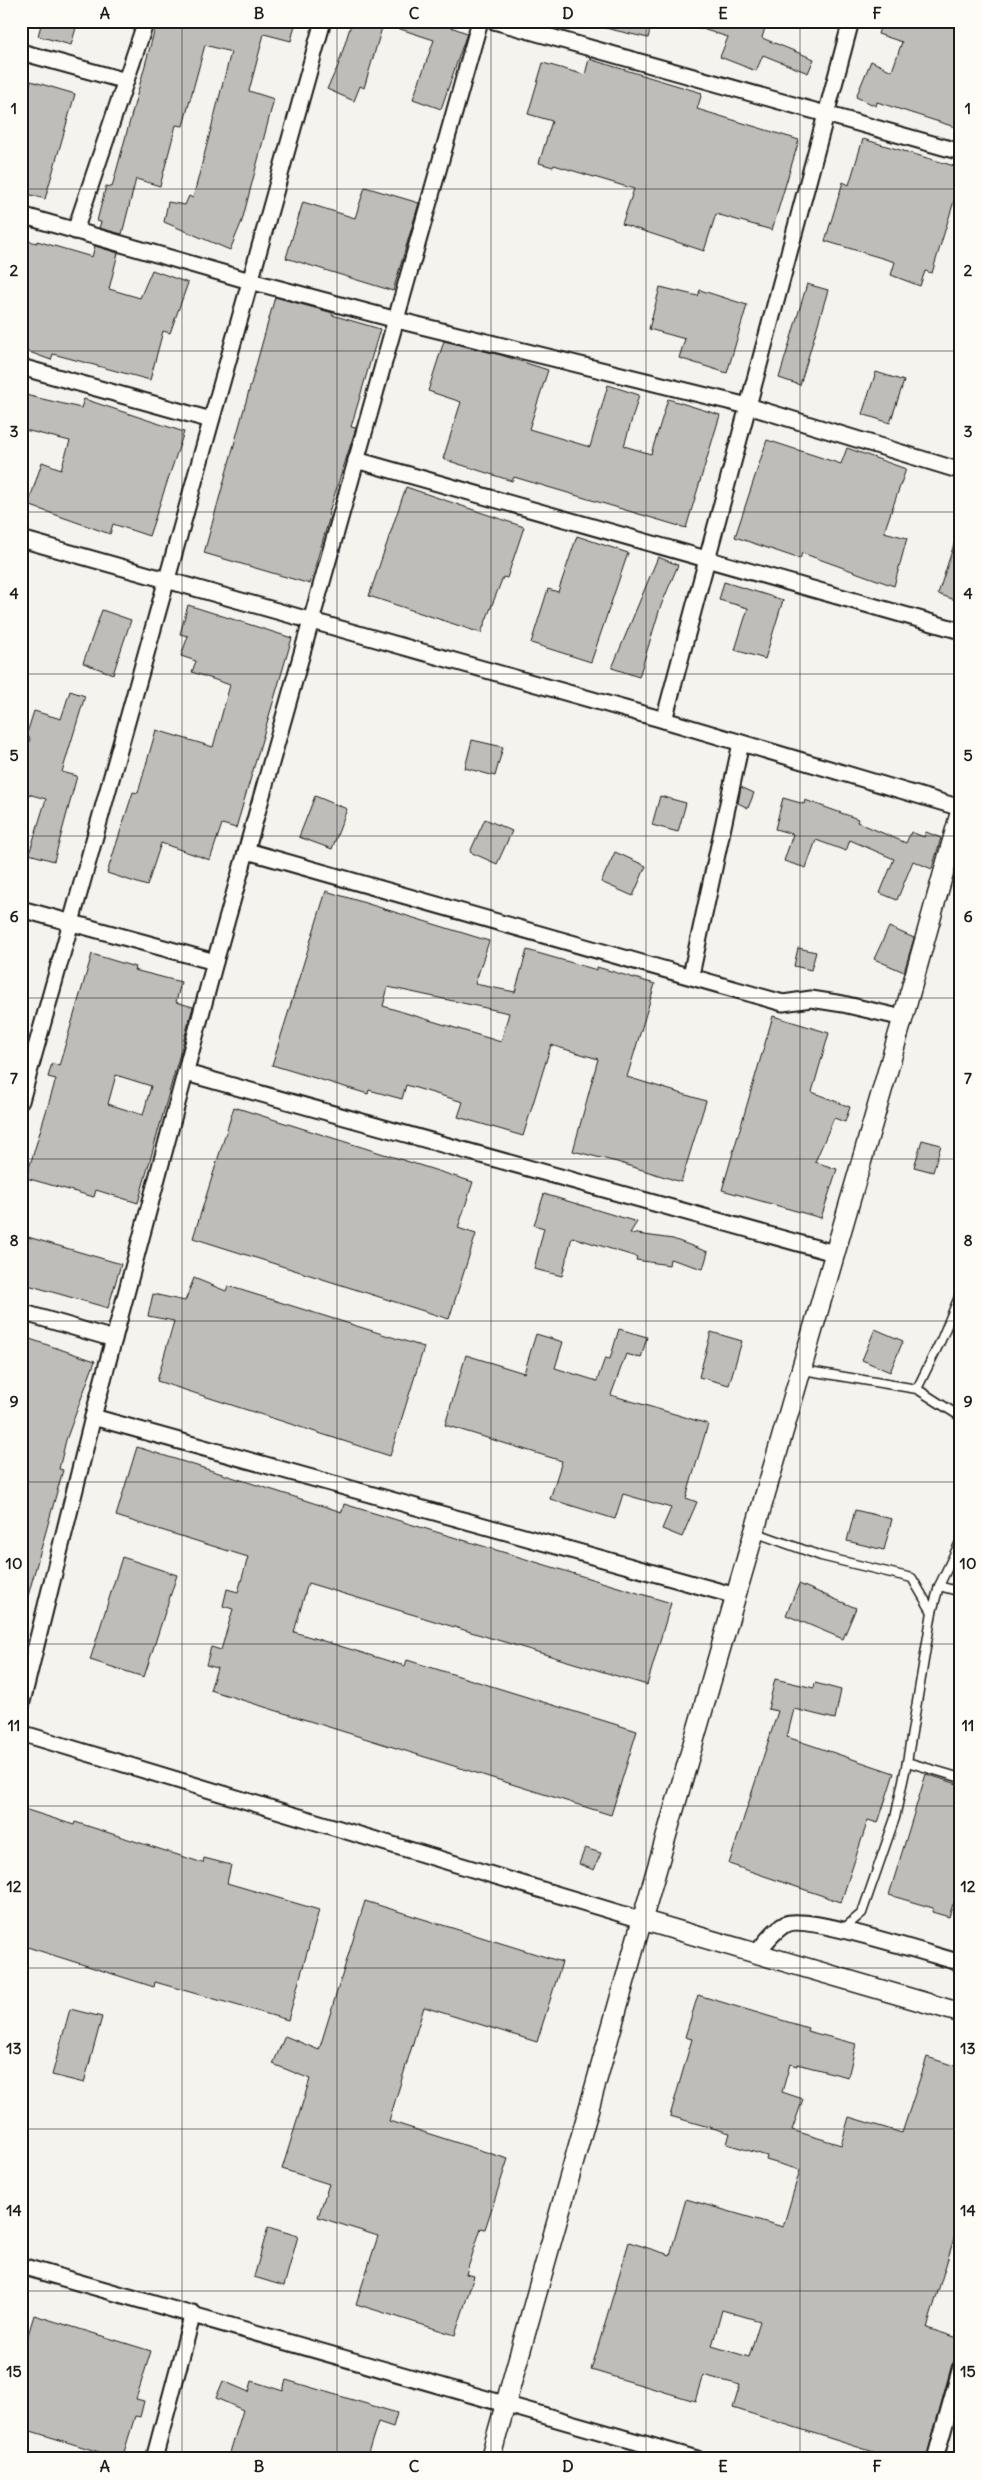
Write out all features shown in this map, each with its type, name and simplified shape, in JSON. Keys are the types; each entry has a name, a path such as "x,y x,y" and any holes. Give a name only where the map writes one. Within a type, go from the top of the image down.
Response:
{"street":[{"path":"75,231 146,21"},
{"path":"21,1101 323,21"},
{"path":"21,1706 93,1417 215,962 309,621 397,320 480,21"},
{"path":"494,21 961,152"},
{"path":"664,720 851,21"},
{"path":"21,52 126,82"},
{"path":"21,215 250,281 397,320 748,406 961,471"},
{"path":"21,367 211,420"},
{"path":"356,460 961,630"},
{"path":"21,538 167,581 664,720 961,809 903,1018 642,1920 490,2459"},
{"path":"691,975 741,743"},
{"path":"247,851 691,975 783,1003 810,999 843,1004 903,1018"},
{"path":"21,909 215,962"},
{"path":"186,1073 834,1253"},
{"path":"21,1312 114,1339"},
{"path":"93,1417 736,1596"},
{"path":"21,1733 756,1954 961,2013"},
{"path":"756,1954 786,1924 798,1921 842,1930 961,1963"},
{"path":"21,2266 193,2313 697,2459"},
{"path":"154,2459 193,2313"},
{"path":"935,2459 961,2367"}],"lane":[{"path":"917,1389 941,1340 961,1292"},
{"path":"801,1369 917,1389 961,1417"},
{"path":"753,1532 820,1556 912,1578 932,1612"},
{"path":"842,1930 862,1913 894,1818 907,1762 932,1612 939,1586 961,1540"},
{"path":"939,1586 961,1592"},
{"path":"907,1762 961,1778"}],"building":[{"path":"42,21 78,21 71,45 38,36"},
{"path":"157,21 296,21 291,41 264,34 249,91 274,99 242,221 230,250 164,222 168,202 185,205 189,196 193,198 231,52 205,45 183,126 176,125 160,186 136,179 122,234 99,228 101,222 97,221 106,186 112,187"},
{"path":"352,21 384,21 364,88 360,86 354,101 327,89 338,66"},
{"path":"386,21 422,21 439,27 440,23 467,33 441,109 413,99 434,40 385,24"},
{"path":"601,21 652,21 648,38 601,27"},
{"path":"689,21 767,21 762,38 814,59 808,73 763,55 756,71 720,57 728,37 689,25"},
{"path":"882,21 961,21 961,129 877,102 876,106 856,97 871,61 892,71 902,42 878,34"},
{"path":"589,59 702,93 697,109 799,140 772,230 716,214 704,251 622,224 634,189 554,165 553,167 539,163 552,121 528,114 543,63 585,75"},
{"path":"31,81 75,94 45,199 21,192 21,112"},
{"path":"863,139 961,168 961,178 932,273 925,271 920,286 891,275 895,262 825,241 843,182 849,185"},
{"path":"365,187 419,203 393,291 286,258 303,202 355,218"},
{"path":"21,239 37,243 37,241 92,257 95,246 118,253 109,289 140,298 152,270 188,283 170,333 163,331 150,380 53,354 51,360 21,349"},
{"path":"807,284 828,290 800,385 779,378"},
{"path":"660,287 698,296 700,290 747,305 727,373 679,358 685,339 649,329"},
{"path":"275,297 333,313 332,315 380,329 351,427 356,428 328,515 330,516 310,584 204,553"},
{"path":"444,341 501,355 548,370 529,429 590,447 608,385 639,395 624,446 651,454 668,399 720,415 686,528 514,477 512,481 443,459 461,402 428,391"},
{"path":"876,372 904,381 890,423 862,414"},
{"path":"21,394 81,408 84,399 184,432 149,536 113,524 110,534 28,505 42,462 61,469 70,441 21,429"},
{"path":"767,440 841,464 847,448 906,469 884,532 907,538 894,586 802,553 800,559 735,537"},
{"path":"406,487 524,527 507,578 503,577 481,633 369,596"},
{"path":"958,532 961,532 961,602 938,594"},
{"path":"577,536 628,553 591,662 531,643 548,589 558,592"},
{"path":"658,557 678,565 660,608 639,677 612,668"},
{"path":"724,582 783,600 765,659 735,650 748,608 719,600"},
{"path":"188,605 292,638 236,828 222,824 210,860 161,843 147,886 107,873 133,792 138,793 156,730 213,747 230,685 192,672 196,661 181,656 188,636 180,634"},
{"path":"102,610 131,620 113,674 83,663"},
{"path":"70,691 85,696 62,772 77,776 54,861 29,854 46,799 21,792 21,769 30,738 26,736 34,711 61,719"},
{"path":"472,740 503,747 495,776 465,768"},
{"path":"741,787 754,793 748,808 738,803"},
{"path":"315,796 347,809 332,849 299,837"},
{"path":"660,796 686,803 678,832 652,825"},
{"path":"783,798 804,804 805,800 858,819 857,822 906,843 911,832 924,837 926,832 941,838 932,869 913,861 897,900 880,893 894,859 850,840 846,851 816,840 806,868 784,861 793,834 775,829"},
{"path":"485,819 512,831 497,864 470,852"},
{"path":"615,852 646,866 633,896 601,882"},
{"path":"326,891 489,941 475,984 515,992 527,950 597,970 597,967 655,984 627,1077 706,1101 681,1182 617,1162 573,1151 598,1059 551,1045 523,1136 458,1117 463,1102 406,1085 402,1099 369,1090 368,1094 272,1065","holes":["388,987 509,1013 501,1042 383,1006"]},
{"path":"889,927 914,938 904,972 874,959"},
{"path":"798,948 816,952 811,970 794,966"},
{"path":"92,954 135,967 134,970 181,982 176,1002 193,1007 138,1203 96,1190 94,1197 26,1178 56,1079 48,1077 52,1063 59,1066","holes":["116,1075 151,1086 143,1115 108,1104"]},
{"path":"773,1016 829,1033 812,1092 850,1107 845,1122 834,1118 815,1162 837,1169 821,1218 722,1190"},
{"path":"234,1107 473,1182 458,1228 476,1234 449,1319 193,1238"},
{"path":"922,1140 941,1145 933,1172 914,1167"},
{"path":"544,1194 637,1222 630,1233 673,1239 708,1252 703,1269 670,1259 669,1265 636,1260 637,1257 572,1237 562,1276 534,1269 544,1228 534,1225"},
{"path":"21,1235 121,1264 108,1308 21,1283"},
{"path":"194,1278 226,1291 228,1286 424,1347 390,1456 157,1381 174,1321 148,1316 153,1294 185,1301"},
{"path":"619,1329 647,1337 641,1358 626,1354 611,1395 708,1424 686,1498 697,1502 682,1537 662,1529 671,1508 623,1494 615,1519 550,1499 562,1461 445,1425 466,1355 524,1373 536,1334 563,1342 555,1368 597,1381 605,1358 610,1359"},
{"path":"875,1329 903,1341 890,1372 862,1360"},
{"path":"711,1332 742,1341 729,1385 699,1377"},
{"path":"21,1336 95,1361 66,1440 59,1469 63,1470 26,1603 21,1602"},
{"path":"137,1447 342,1512 344,1504 671,1603 647,1685 308,1583 294,1632 405,1666 407,1660 637,1731 611,1815 210,1690 217,1668 206,1665 211,1647 221,1650 233,1609 223,1606 227,1589 238,1592 248,1557 116,1516"},
{"path":"855,1510 892,1519 884,1550 847,1541"},
{"path":"122,1557 177,1575 144,1677 90,1660"},
{"path":"799,1584 856,1608 843,1639 786,1615"},
{"path":"775,1679 814,1688 815,1683 841,1690 835,1719 794,1709 787,1737 894,1773 878,1823 868,1820 841,1902 729,1864 778,1711 768,1709"},
{"path":"926,1774 961,1785 961,1907 953,1904 949,1917 932,1912 933,1908 889,1895"},
{"path":"21,1808 74,1825 75,1822 203,1863 204,1858 231,1865 227,1883 319,1910 288,2020 155,1982 154,1987 21,1945"},
{"path":"585,1848 601,1853 594,1870 579,1864"},
{"path":"365,1901 562,1962 537,2042 424,2007 389,2121 508,2159 485,2229 481,2228 466,2274 474,2276 455,2335 356,2304 378,2236 318,2217 329,2184 282,2169 310,2079 273,2064 285,2036 319,2050"},
{"path":"698,1995 808,2028 807,2031 856,2044 848,2077 797,2064 797,2066 790,2064 782,2092 803,2099 792,2130 841,2145 849,2117 902,2133 927,2057 961,2068 961,2215 927,2328 961,2339 961,2357 952,2364 926,2459 896,2459 733,2408 740,2385 703,2375 695,2401 591,2370 629,2242 670,2255 686,2199 783,2227 800,2170 766,2160 767,2156 727,2144 730,2133 670,2116 692,2039 685,2037","holes":["722,2310 760,2321 749,2357 712,2346"]},
{"path":"70,2009 102,2017 84,2083 52,2075"},
{"path":"268,2227 298,2236 284,2286 254,2277"},
{"path":"34,2315 151,2351 136,2399 144,2401 140,2417 135,2416 122,2459 21,2428 21,2358"},
{"path":"286,2380 397,2413 393,2427 378,2422 366,2459 228,2459 243,2410 216,2398 223,2381 249,2392 252,2381 283,2391"}]}
